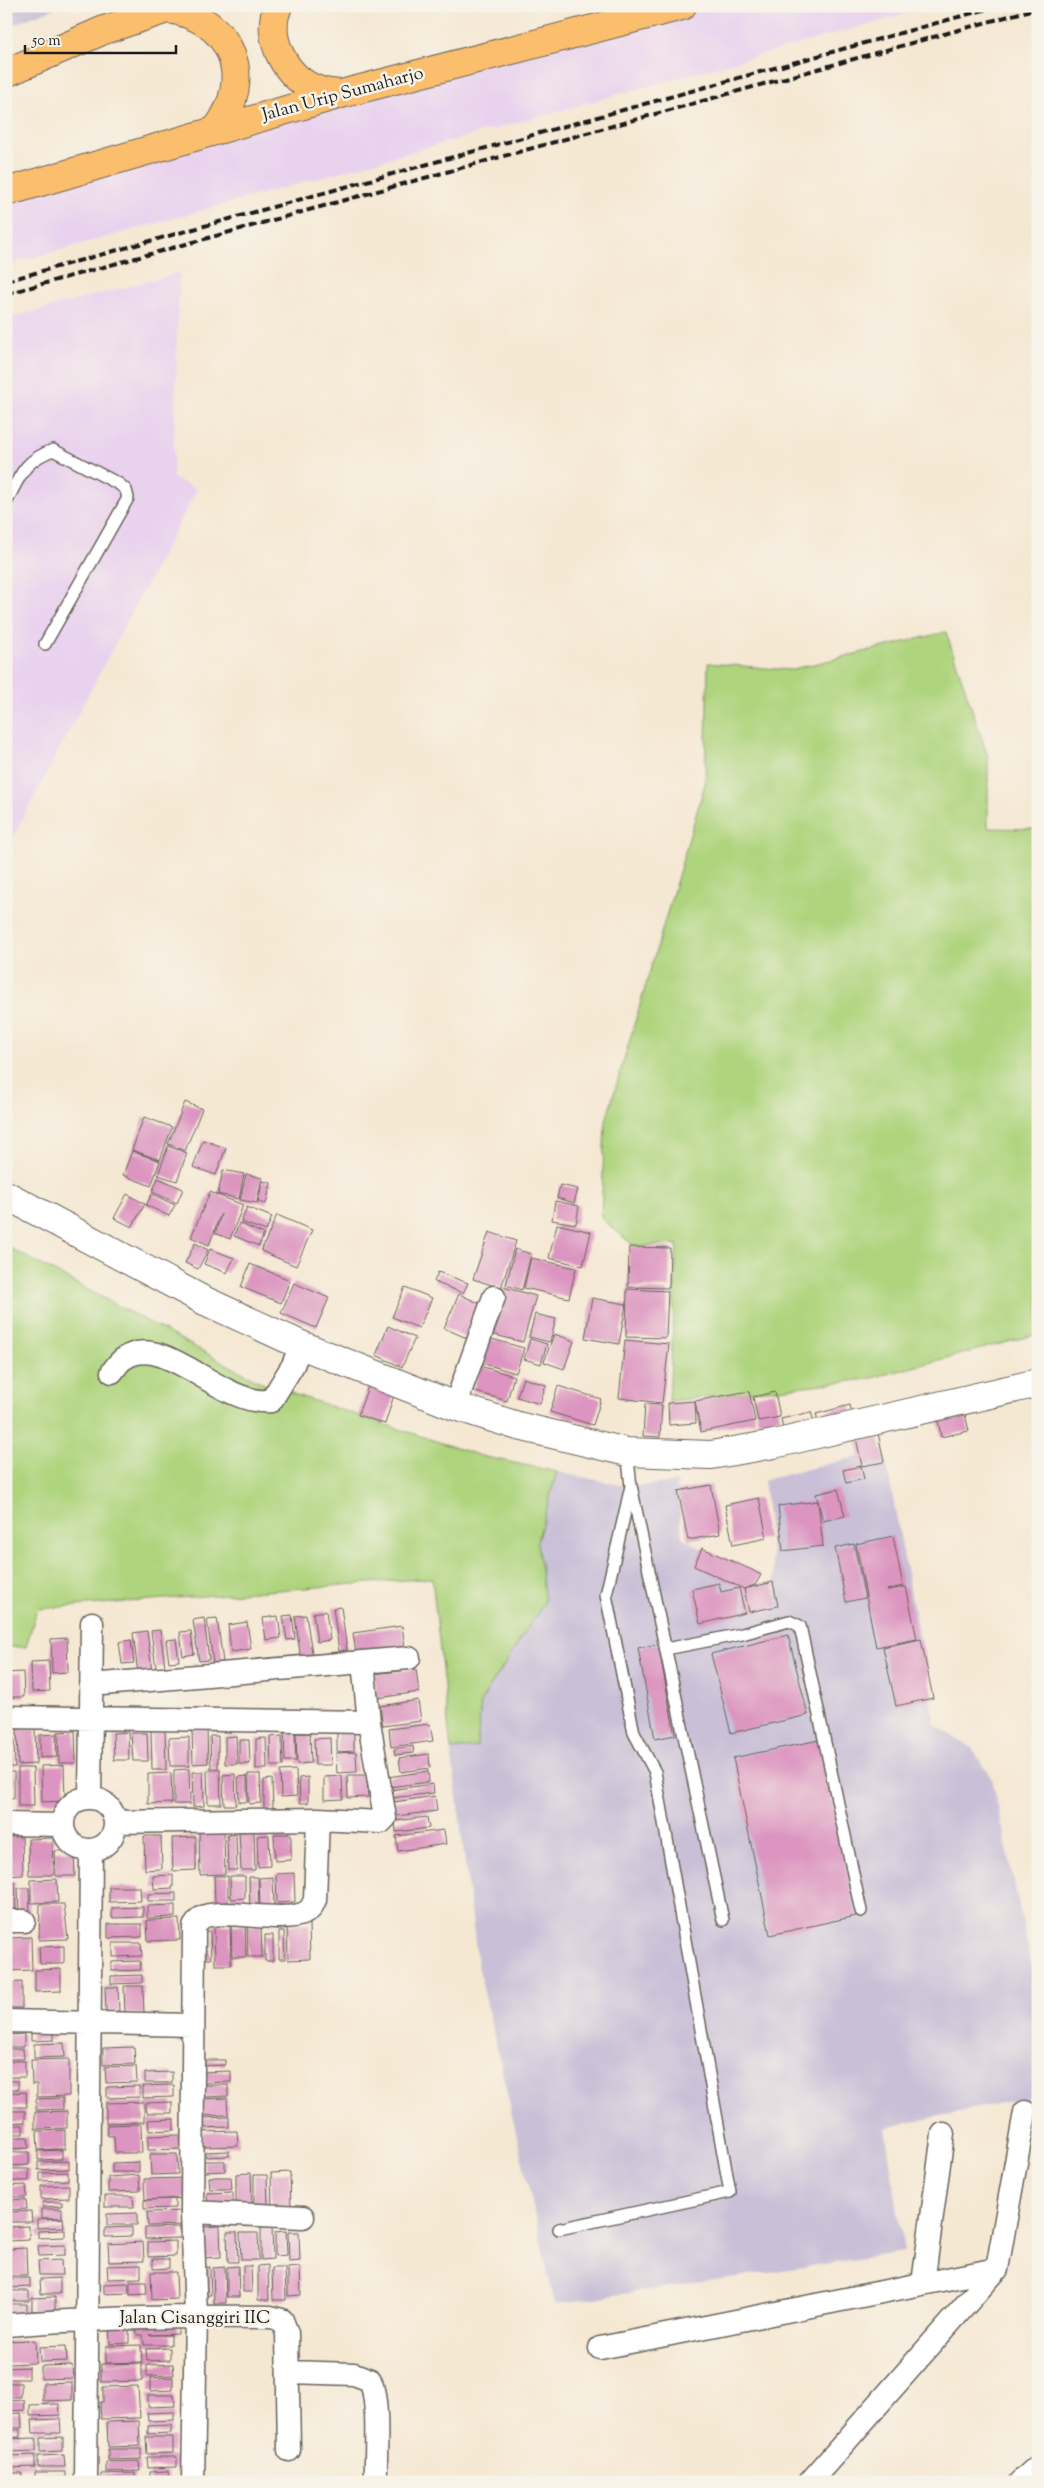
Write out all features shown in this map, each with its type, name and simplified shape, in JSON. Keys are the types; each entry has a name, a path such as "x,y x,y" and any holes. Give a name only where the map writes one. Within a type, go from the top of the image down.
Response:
{"highway":[{"path":"278,6 274,37 282,59 297,78 317,90 341,94"},
{"name":"Jalan Urip Sumaharjo","path":"6,192 341,94 682,6"},
{"path":"6,73 104,30 171,8 183,11 198,17 223,39 231,53 235,69 234,94 226,116 216,130"}],"street":[{"path":"6,1195 186,1292 301,1345 456,1406 518,1426 627,1452 711,1455 774,1444 1038,1383"},
{"path":"456,1406 494,1297"},
{"path":"112,1372 123,1358 133,1353 150,1351 172,1359 246,1400 271,1401 293,1365 301,1345"},
{"path":"90,1798 92,1623"},
{"path":"91,1684 410,1658"},
{"path":"115,1822 318,1819 375,1823 385,1818 369,1722 363,1662"},
{"path":"6,1717 369,1722"},
{"path":"90,1798 107,1805 115,1822 112,1835 104,1846 91,1850 78,1848 67,1838 62,1825 66,1811 76,1801 90,1798"},
{"path":"193,2482 196,2316 192,2212 194,1927 201,1918 213,1914 299,1915 310,1910 315,1900 318,1819"},
{"path":"6,1824 62,1825"},
{"path":"86,2482 91,1850"},
{"path":"6,2021 192,2025"},
{"path":"810,2482 997,2269 1025,2112"},
{"path":"923,2283 943,2134"},
{"path":"192,2212 303,2217"},
{"path":"600,2348 997,2269"},
{"name":"Jalan Cisanggiri IIC","path":"6,2325 88,2318 196,2316 271,2317 282,2320 287,2333 289,2450"},
{"path":"288,2372 354,2374 370,2380 374,2388 375,2402 376,2482"},
{"path":"1020,2482 1038,2466"}],"lane":[{"path":"6,503 27,464 39,455 53,450 119,484 126,490 128,498 45,644"},
{"path":"627,1452 631,1486 723,1920"},
{"path":"559,2229 730,2192 655,1772 634,1733 606,1595 631,1486"},
{"path":"666,1649 742,1634 789,1621 800,1626 861,1911"}],"shaded area":[{"path":"6,6 61,6 6,27"},
{"path":"685,6 935,6 6,265 6,196"},
{"path":"179,273 173,478 197,489 6,850 6,319"},
{"path":"884,1450 935,1725 972,1748 992,1778 1038,1995 1038,2095 885,2128 904,2252 555,2304 478,1966 451,1750 477,1747 481,1701 545,1601 537,1542 557,1472 630,1487 677,1482 682,1537 776,1594 764,1480"}],"green space":[{"path":"946,632 988,757 988,828 1038,829 1038,1334 868,1379 669,1401 677,1244 635,1247 601,1218 605,1124 705,784 708,663 789,670"},
{"path":"6,1246 266,1385 481,1456 557,1472 537,1542 545,1601 481,1701 477,1747 451,1750 432,1578 37,1609 26,1647 6,1647"}],"building":[{"path":"185,1102 202,1109 185,1151 168,1144"},
{"path":"144,1117 172,1127 160,1160 132,1150"},
{"path":"203,1140 226,1148 216,1175 193,1167"},
{"path":"168,1146 187,1153 177,1181 158,1175"},
{"path":"132,1151 160,1161 151,1186 123,1175"},
{"path":"223,1170 244,1174 239,1199 218,1194"},
{"path":"246,1174 262,1178 257,1203 240,1200"},
{"path":"158,1178 183,1189 177,1203 152,1192"},
{"path":"263,1181 271,1183 266,1204 258,1202"},
{"path":"560,1185 578,1189 574,1203 557,1198"},
{"path":"210,1192 243,1205 230,1239 215,1233 221,1214 209,1245 191,1237"},
{"path":"127,1194 145,1204 132,1227 114,1218"},
{"path":"152,1194 175,1205 169,1216 146,1205"},
{"path":"555,1201 579,1206 576,1224 552,1220"},
{"path":"247,1207 272,1217 266,1231 241,1222"},
{"path":"277,1215 312,1230 296,1266 261,1251"},
{"path":"239,1223 264,1234 259,1246 234,1236"},
{"path":"557,1224 591,1232 583,1266 549,1258"},
{"path":"489,1232 516,1241 501,1288 473,1279"},
{"path":"195,1243 208,1250 198,1269 185,1263"},
{"path":"629,1247 670,1248 669,1288 628,1287"},
{"path":"210,1249 234,1258 227,1273 204,1264"},
{"path":"515,1249 531,1254 522,1290 506,1285"},
{"path":"531,1258 576,1268 569,1298 524,1288"},
{"path":"250,1264 290,1280 281,1303 241,1287"},
{"path":"438,1272 468,1283 463,1293 434,1282"},
{"path":"294,1283 329,1298 316,1328 281,1313"},
{"path":"405,1287 432,1298 419,1328 392,1317"},
{"path":"503,1287 536,1296 523,1342 491,1334"},
{"path":"627,1289 668,1291 666,1338 626,1337"},
{"path":"459,1294 487,1307 471,1340 444,1328"},
{"path":"592,1298 626,1304 619,1344 585,1338"},
{"path":"535,1314 556,1319 550,1342 529,1337"},
{"path":"388,1326 415,1338 402,1367 376,1355"},
{"path":"554,1334 574,1341 564,1369 544,1362"},
{"path":"488,1338 524,1348 516,1373 481,1363"},
{"path":"530,1339 547,1344 541,1364 524,1359"},
{"path":"625,1340 669,1344 662,1403 619,1398"},
{"path":"480,1366 514,1376 507,1401 473,1391"},
{"path":"523,1378 546,1385 540,1404 517,1397"},
{"path":"368,1386 394,1395 385,1424 358,1415"},
{"path":"558,1386 601,1399 593,1425 550,1412"},
{"path":"749,1391 755,1421 701,1432 695,1401"},
{"path":"775,1392 780,1417 758,1421 753,1397"},
{"path":"1038,1395 1038,1416 1036,1417 1032,1396"},
{"path":"695,1401 696,1423 669,1425 668,1403"},
{"path":"645,1404 662,1405 660,1437 643,1436"},
{"path":"850,1405 852,1414 819,1422 816,1414"},
{"path":"811,1412 814,1422 783,1429 781,1419"},
{"path":"965,1414 969,1431 941,1437 938,1420"},
{"path":"877,1428 884,1462 862,1466 855,1433"},
{"path":"861,1466 864,1479 846,1483 843,1470"},
{"path":"711,1485 720,1534 688,1540 678,1491"},
{"path":"838,1489 845,1516 823,1521 816,1494"},
{"path":"759,1498 767,1538 733,1545 725,1505"},
{"path":"818,1501 823,1546 783,1551 778,1506"},
{"path":"893,1536 903,1586 887,1590 906,1587 917,1639 876,1647 856,1544"},
{"path":"854,1544 865,1598 846,1602 835,1548"},
{"path":"702,1548 761,1575 755,1585 744,1589 694,1566"},
{"path":"773,1582 778,1606 749,1612 744,1589"},
{"path":"719,1583 721,1592 739,1588 745,1613 700,1624 692,1589"},
{"path":"341,1607 347,1650 339,1651 333,1608"},
{"path":"326,1611 330,1640 317,1642 313,1613"},
{"path":"292,1615 295,1639 287,1640 283,1616"},
{"path":"306,1615 313,1659 301,1660 295,1616"},
{"path":"278,1616 281,1638 266,1640 263,1618"},
{"path":"204,1618 209,1660 199,1661 193,1620"},
{"path":"217,1618 223,1662 213,1663 207,1619"},
{"path":"247,1622 251,1649 231,1652 228,1625"},
{"path":"402,1626 405,1647 356,1654 353,1633"},
{"path":"160,1630 165,1667 156,1668 151,1631"},
{"path":"147,1631 152,1672 138,1674 133,1633"},
{"path":"191,1631 194,1654 183,1656 180,1632"},
{"path":"788,1635 808,1715 731,1733 711,1654"},
{"path":"67,1638 68,1672 52,1673 51,1639"},
{"path":"176,1639 179,1661 169,1662 166,1640"},
{"path":"921,1639 933,1698 896,1706 883,1647"},
{"path":"131,1640 134,1663 122,1664 119,1642"},
{"path":"658,1644 675,1735 655,1739 638,1648"},
{"path":"49,1661 50,1691 32,1692 31,1662"},
{"path":"416,1669 419,1692 378,1698 374,1674"},
{"path":"23,1672 24,1697 6,1697 6,1673"},
{"path":"418,1700 421,1721 383,1726 380,1706"},
{"path":"430,1724 433,1741 391,1747 389,1729"},
{"path":"35,1728 36,1764 18,1765 17,1729"},
{"path":"165,1729 166,1770 152,1770 151,1730"},
{"path":"192,1729 207,1729 208,1763 193,1764"},
{"path":"337,1730 354,1730 354,1751 337,1752"},
{"path":"75,1731 76,1763 59,1763 58,1732"},
{"path":"128,1732 129,1760 114,1760 113,1733"},
{"path":"284,1732 295,1732 296,1761 285,1761"},
{"path":"131,1733 147,1733 148,1761 133,1761"},
{"path":"296,1733 310,1733 311,1763 297,1764"},
{"path":"56,1734 57,1757 40,1758 40,1735"},
{"path":"210,1736 218,1736 218,1768 211,1768"},
{"path":"236,1736 237,1764 225,1764 225,1737"},
{"path":"282,1736 283,1766 271,1766 270,1737"},
{"path":"189,1737 189,1766 170,1766 169,1738"},
{"path":"266,1738 267,1769 256,1769 256,1739"},
{"path":"330,1738 331,1765 315,1765 314,1739"},
{"path":"6,1739 14,1739 15,1767 6,1767"},
{"path":"239,1740 249,1740 250,1764 239,1764"},
{"path":"819,1740 856,1916 770,1935 733,1758"},
{"path":"413,1746 414,1753 395,1755 394,1749"},
{"path":"356,1752 357,1772 337,1773 336,1753"},
{"path":"429,1754 430,1768 401,1772 399,1758"},
{"path":"64,1765 65,1801 42,1802 41,1766"},
{"path":"18,1768 33,1768 34,1806 18,1806"},
{"path":"189,1769 190,1804 174,1804 174,1770"},
{"path":"207,1770 220,1770 221,1804 208,1804"},
{"path":"296,1770 297,1796 281,1797 280,1771"},
{"path":"428,1771 429,1782 389,1787 388,1777"},
{"path":"6,1772 14,1772 14,1798 7,1798"},
{"path":"192,1772 203,1772 204,1806 193,1807"},
{"path":"171,1773 172,1803 148,1804 148,1774"},
{"path":"235,1774 236,1805 224,1805 223,1775"},
{"path":"248,1774 260,1774 261,1803 249,1804"},
{"path":"347,1775 367,1775 368,1797 348,1798"},
{"path":"247,1776 247,1802 239,1802 238,1777"},
{"path":"342,1776 343,1799 324,1800 324,1777"},
{"path":"308,1777 308,1803 300,1803 299,1778"},
{"path":"272,1779 273,1810 264,1810 264,1780"},
{"path":"433,1784 434,1793 391,1798 390,1790"},
{"path":"435,1796 437,1811 396,1816 394,1802"},
{"path":"427,1817 429,1828 396,1832 395,1821"},
{"path":"224,1830 225,1874 200,1875 199,1831"},
{"path":"444,1830 446,1844 398,1851 396,1836"},
{"path":"254,1831 255,1870 241,1870 239,1832"},
{"path":"236,1834 237,1870 228,1870 227,1835"},
{"path":"274,1834 291,1834 291,1860 275,1861"},
{"path":"269,1835 270,1866 258,1867 257,1836"},
{"path":"144,1836 161,1836 162,1869 145,1870"},
{"path":"6,1837 22,1837 23,1875 6,1876"},
{"path":"196,1837 196,1870 173,1871 172,1838"},
{"path":"53,1838 54,1875 29,1875 28,1839"},
{"path":"74,1850 75,1876 56,1876 55,1851"},
{"path":"294,1873 295,1902 277,1903 276,1874"},
{"path":"173,1875 173,1888 154,1889 153,1876"},
{"path":"214,1876 228,1876 228,1903 215,1903"},
{"path":"230,1876 245,1876 245,1898 231,1899"},
{"path":"249,1877 258,1877 259,1909 250,1909"},
{"path":"273,1877 274,1908 260,1908 259,1878"},
{"path":"57,1879 58,1902 31,1903 31,1880"},
{"path":"6,1882 15,1882 16,1914 6,1914"},
{"path":"109,1887 140,1887 141,1901 109,1902"},
{"path":"18,1888 29,1888 30,1914 19,1915"},
{"path":"176,1893 176,1901 148,1901 148,1894"},
{"path":"40,1904 64,1904 68,1939 39,1940"},
{"path":"175,1905 175,1917 147,1918 147,1906"},
{"path":"143,1907 143,1917 112,1918 112,1908"},
{"path":"179,1919 180,1940 148,1941 147,1920"},
{"path":"108,1924 142,1924 142,1937 108,1938"},
{"path":"309,1924 310,1959 288,1960 287,1925"},
{"path":"214,1925 230,1925 231,1965 215,1965"},
{"path":"231,1925 245,1925 246,1957 232,1957"},
{"path":"261,1925 262,1957 248,1957 247,1926"},
{"path":"202,1931 210,1931 211,1959 202,1959"},
{"path":"279,1931 284,1931 285,1959 279,1959"},
{"path":"265,1935 273,1935 273,1961 265,1961"},
{"path":"31,1937 32,1970 11,1971 10,1938"},
{"path":"113,1943 141,1943 142,1956 113,1957"},
{"path":"64,1946 64,1964 40,1964 39,1947"},
{"path":"140,1961 141,1970 111,1971 111,1962"},
{"path":"61,1969 61,1991 35,1992 35,1970"},
{"path":"142,1975 142,1983 111,1984 111,1976"},
{"path":"22,1982 22,2008 6,2008 6,1983"},
{"path":"124,1986 143,1986 144,2014 125,2014"},
{"path":"105,1987 118,1987 119,2011 106,2012"},
{"path":"54,2030 54,2040 31,2041 31,2031"},
{"path":"24,2034 24,2047 6,2047 6,2035"},
{"path":"64,2043 65,2057 34,2058 34,2044"},
{"path":"134,2047 135,2064 103,2065 103,2048"},
{"path":"6,2049 23,2049 24,2059 6,2059"},
{"path":"69,2059 69,2096 37,2097 37,2084 32,2084 31,2060"},
{"path":"200,2060 225,2060 225,2065 200,2066"},
{"path":"6,2061 25,2061 25,2077 6,2077"},
{"path":"136,2066 137,2082 106,2083 105,2067"},
{"path":"231,2071 231,2082 202,2083 202,2072"},
{"path":"172,2072 172,2083 145,2083 145,2073"},
{"path":"6,2081 18,2081 18,2090 6,2090"},
{"path":"174,2085 174,2097 143,2098 143,2086"},
{"path":"204,2085 228,2085 228,2096 204,2097"},
{"path":"139,2086 140,2097 107,2098 107,2087"},
{"path":"26,2092 27,2107 6,2107 6,2093"},
{"path":"63,2098 63,2109 36,2110 36,2099"},
{"path":"227,2098 228,2115 198,2116 197,2099"},
{"path":"144,2102 144,2122 106,2123 106,2103"},
{"path":"172,2102 172,2113 147,2113 146,2103"},
{"path":"6,2111 25,2111 25,2122 6,2123"},
{"path":"67,2111 67,2128 35,2129 35,2112"},
{"path":"229,2117 229,2127 201,2128 201,2118"},
{"path":"174,2119 174,2130 149,2131 148,2120"},
{"path":"141,2124 142,2153 115,2153 114,2136 108,2136 107,2125"},
{"path":"6,2125 23,2125 23,2134 6,2134"},
{"path":"65,2130 65,2149 38,2150 37,2131"},
{"path":"237,2131 238,2146 203,2147 202,2132"},
{"path":"180,2135 181,2149 148,2150 148,2136"},
{"path":"6,2137 28,2137 29,2148 6,2149"},
{"path":"62,2150 62,2159 38,2160 38,2151"},
{"path":"229,2151 229,2156 206,2157 206,2152"},
{"path":"6,2152 29,2152 29,2165 6,2166"},
{"path":"150,2154 177,2154 178,2174 151,2175"},
{"path":"69,2161 69,2169 38,2170 38,2162"},
{"path":"204,2161 225,2161 225,2171 204,2172"},
{"path":"139,2162 139,2172 112,2172 112,2163"},
{"path":"6,2169 29,2169 29,2181 6,2181"},
{"path":"68,2172 68,2180 40,2181 40,2173"},
{"path":"290,2172 291,2210 272,2211 271,2173"},
{"path":"251,2173 252,2204 236,2204 236,2174"},
{"path":"139,2175 140,2191 108,2192 108,2177"},
{"path":"254,2175 267,2175 268,2205 254,2205"},
{"path":"209,2177 231,2177 232,2189 210,2189"},
{"path":"188,2178 189,2198 145,2200 144,2179"},
{"path":"26,2185 27,2197 6,2197 6,2186"},
{"path":"69,2185 69,2198 41,2199 41,2186"},
{"path":"233,2192 233,2209 208,2210 207,2193"},
{"path":"105,2196 133,2196 134,2207 105,2207"},
{"path":"26,2199 27,2209 6,2210 6,2200"},
{"path":"175,2199 175,2208 144,2209 144,2200"},
{"path":"43,2202 62,2202 62,2206 43,2207"},
{"path":"42,2209 62,2209 62,2218 42,2218"},
{"path":"31,2211 32,2222 6,2222 6,2212"},
{"path":"183,2211 183,2225 148,2226 147,2212"},
{"path":"137,2213 137,2225 107,2225 107,2214"},
{"path":"63,2218 64,2227 37,2228 37,2219"},
{"path":"29,2226 29,2240 9,2241 8,2227"},
{"path":"220,2226 221,2257 204,2258 203,2227"},
{"path":"272,2226 273,2259 261,2260 261,2227"},
{"path":"132,2227 132,2236 105,2237 105,2228"},
{"path":"180,2227 180,2238 145,2239 145,2228"},
{"path":"65,2230 65,2237 38,2238 38,2231"},
{"path":"286,2231 287,2255 275,2256 275,2232"},
{"path":"227,2232 237,2232 238,2262 228,2262"},
{"path":"288,2232 299,2232 300,2261 289,2262"},
{"path":"240,2233 258,2233 259,2260 241,2260"},
{"path":"176,2241 176,2256 148,2257 148,2242"},
{"path":"143,2242 144,2261 109,2262 108,2244"},
{"path":"65,2245 65,2255 39,2256 38,2246"},
{"path":"26,2248 27,2276 10,2276 9,2249"},
{"path":"153,2259 169,2259 169,2268 153,2269"},
{"path":"61,2260 62,2275 39,2275 38,2261"},
{"path":"141,2265 141,2278 108,2279 107,2266"},
{"path":"268,2265 269,2300 258,2300 258,2266"},
{"path":"238,2266 239,2297 227,2297 227,2267"},
{"path":"243,2266 251,2266 252,2292 243,2292"},
{"path":"210,2267 211,2295 199,2296 198,2268"},
{"path":"225,2267 226,2303 214,2303 213,2268"},
{"path":"300,2267 301,2295 288,2296 288,2268"},
{"path":"272,2268 285,2268 286,2300 273,2300"},
{"path":"151,2272 176,2272 177,2299 152,2300"},
{"path":"6,2278 30,2278 30,2287 6,2288"},
{"path":"60,2278 60,2294 41,2294 40,2279"},
{"path":"130,2282 146,2282 147,2294 130,2295"},
{"path":"128,2283 129,2293 104,2294 104,2284"},
{"path":"6,2291 29,2291 29,2301 6,2301"},
{"path":"55,2297 55,2310 32,2311 32,2298"},
{"path":"6,2304 27,2304 27,2317 6,2318"},
{"path":"178,2318 178,2334 149,2335 171,2335 171,2345 144,2345 143,2335 137,2335 136,2320"},
{"path":"109,2322 129,2322 129,2343 110,2344"},
{"path":"35,2340 36,2363 6,2364 6,2341"},
{"path":"141,2345 142,2362 106,2363 106,2346"},
{"path":"66,2346 67,2361 40,2362 39,2347"},
{"path":"170,2348 170,2360 147,2361 146,2349"},
{"path":"142,2363 142,2381 101,2382 101,2364"},
{"path":"173,2364 174,2375 147,2376 147,2365"},
{"path":"72,2365 73,2378 41,2379 41,2366"},
{"path":"29,2367 29,2379 6,2379 6,2368"},
{"path":"173,2377 173,2390 150,2391 150,2378"},
{"path":"72,2382 72,2400 43,2401 43,2383"},
{"path":"6,2383 21,2383 21,2397 6,2397"},
{"path":"138,2386 140,2418 101,2419 100,2402 103,2402 103,2387"},
{"path":"148,2395 174,2395 175,2406 148,2407"},
{"path":"24,2400 25,2410 6,2411 6,2401"},
{"path":"59,2404 60,2415 30,2416 30,2405"},
{"path":"174,2412 174,2420 148,2421 147,2413"},
{"path":"21,2413 22,2428 6,2428 6,2414"},
{"path":"60,2419 61,2433 33,2433 32,2420"},
{"path":"139,2421 140,2446 108,2447 107,2422"},
{"path":"171,2425 171,2433 148,2434 148,2426"},
{"path":"6,2430 20,2430 20,2437 6,2438"},
{"path":"63,2437 63,2451 40,2452 40,2438"},
{"path":"146,2437 173,2437 173,2453 147,2454"},
{"path":"36,2438 36,2451 6,2452 6,2439"},
{"path":"108,2449 141,2449 141,2459 108,2460"},
{"path":"35,2455 35,2467 6,2468 6,2456"},
{"path":"64,2455 65,2467 38,2467 38,2456"},
{"path":"147,2457 177,2457 177,2467 148,2468"},
{"path":"139,2461 140,2471 106,2472 106,2462"},
{"path":"168,2471 169,2482 150,2482 150,2472"},
{"path":"35,2472 66,2472 66,2482 35,2482"},
{"path":"6,2473 22,2473 22,2482 6,2482"},
{"path":"135,2473 135,2482 101,2482 101,2474"}],"railway":[{"path":"6,281 998,6"},
{"path":"6,294 1038,8"}]}
